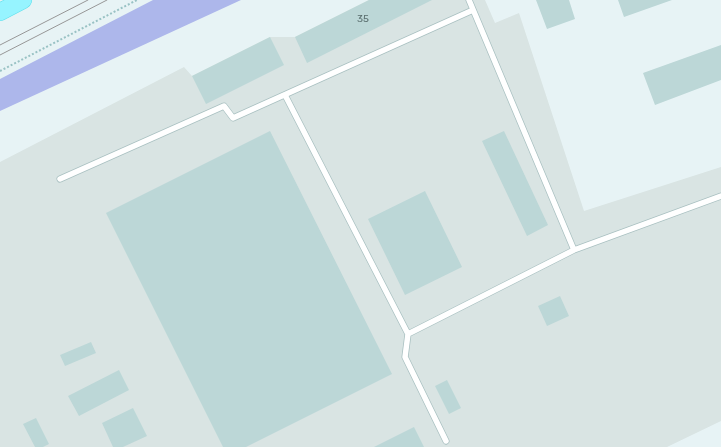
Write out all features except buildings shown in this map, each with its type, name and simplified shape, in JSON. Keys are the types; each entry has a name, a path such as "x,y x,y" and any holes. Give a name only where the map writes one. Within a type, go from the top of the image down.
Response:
{"main road":[{"path":"0,12 23,0"}],"lane":[{"path":"469,0 574,250"},
{"path":"60,179 224,106 233,118 473,10"},
{"path":"285,95 408,334 405,357 446,441"},
{"path":"408,334 574,250 721,196"}],"path":[{"path":"0,71 137,0"}],"shaded area":[{"path":"153,0 241,0 0,111 0,79"},
{"path":"369,0 485,0 495,23 519,13 584,211 721,167 721,421 667,447 0,447 0,162 184,67 192,76 270,37 295,37"}],"tram line":[{"path":"0,45 88,0"},
{"path":"0,55 107,0"}]}
